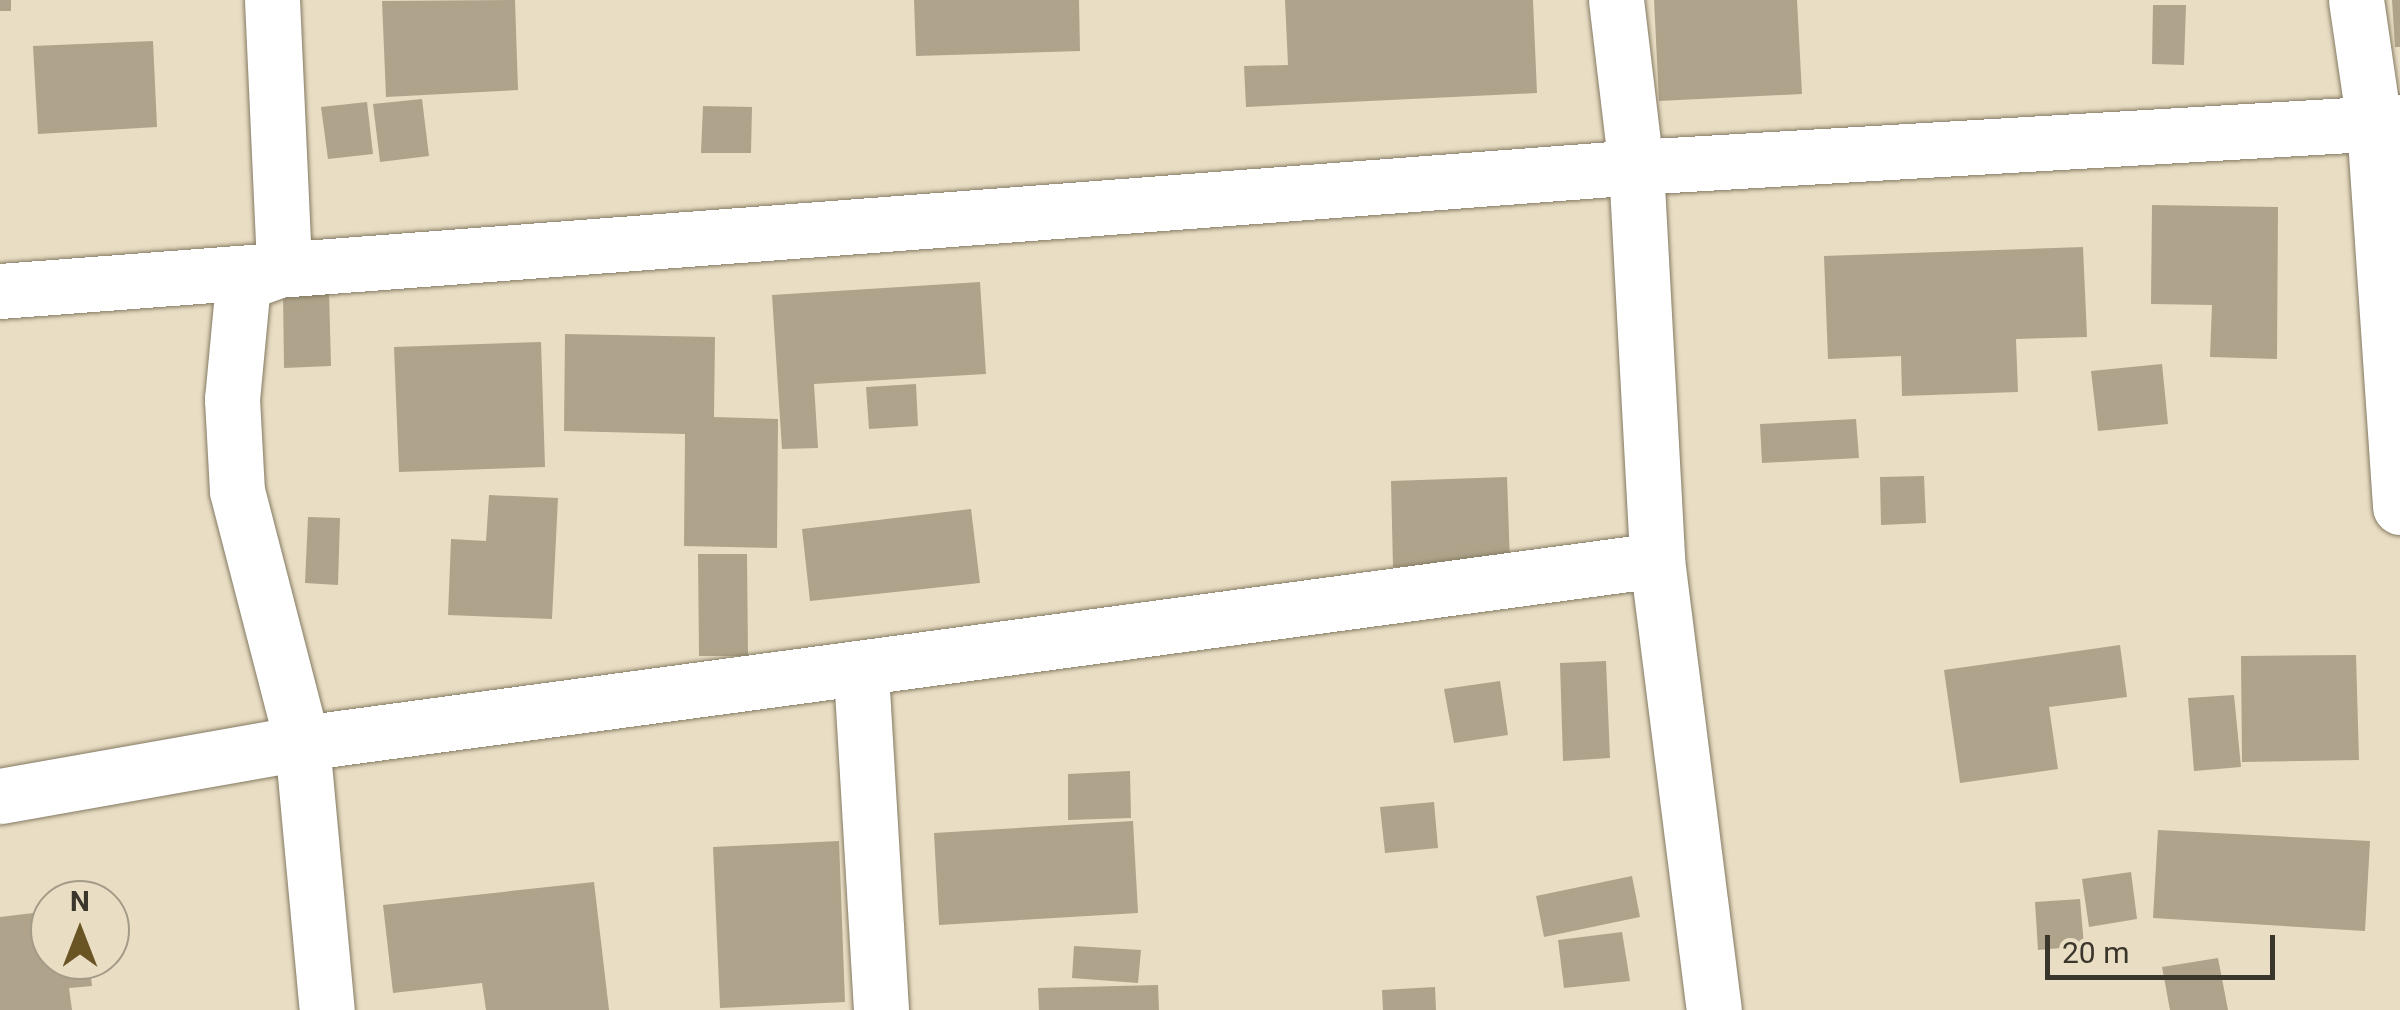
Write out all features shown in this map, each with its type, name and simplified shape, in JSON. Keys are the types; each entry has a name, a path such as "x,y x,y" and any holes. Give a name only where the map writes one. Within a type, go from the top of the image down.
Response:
{"street":[{"path":"272,0 284,268"},
{"path":"1616,0 1636,167 1657,560 1714,1010"},
{"path":"2356,0 2387,123 2400,507"},
{"path":"0,291 1636,167 2387,123"},
{"path":"284,268 244,283 232,400 237,492 302,743 326,1010"},
{"path":"0,796 302,743 861,673 1657,560"},
{"path":"861,673 882,1010"}],"building":[{"path":"0,0 11,0 11,11 0,11"},
{"path":"515,0 518,90 386,97 382,1"},
{"path":"914,0 1079,0 1080,51 916,56"},
{"path":"1285,0 1533,0 1537,93 1246,107 1244,66 1288,65"},
{"path":"1654,0 1797,0 1802,94 1659,101"},
{"path":"2392,0 2400,0 2400,47 2395,47"},
{"path":"2153,5 2186,5 2184,65 2152,64"},
{"path":"153,41 157,127 38,134 33,46"},
{"path":"422,99 429,156 380,162 373,104"},
{"path":"367,102 373,154 328,159 321,107"},
{"path":"703,106 752,107 751,153 701,153"},
{"path":"2152,205 2278,207 2277,359 2210,357 2212,305 2151,304"},
{"path":"2083,247 2087,337 2016,339 2018,392 1902,396 1901,356 1828,359 1824,256"},
{"path":"980,282 986,374 814,384 818,448 782,449 772,295"},
{"path":"329,291 331,366 284,368 283,292"},
{"path":"565,334 715,337 714,417 778,419 777,548 684,546 685,434 564,431"},
{"path":"541,342 545,467 399,472 394,347"},
{"path":"2162,364 2168,424 2098,431 2091,371"},
{"path":"916,384 918,426 869,429 866,387"},
{"path":"1856,419 1859,458 1762,463 1760,424"},
{"path":"1924,476 1926,523 1881,525 1880,477"},
{"path":"1507,477 1510,563 1393,567 1391,481"},
{"path":"489,495 558,498 552,619 448,615 451,539 486,541"},
{"path":"971,509 980,583 810,601 802,529"},
{"path":"308,517 340,518 338,585 305,583"},
{"path":"698,554 747,554 748,656 699,656"},
{"path":"2120,645 2127,697 2049,707 2058,769 1960,783 1944,670"},
{"path":"2356,655 2359,760 2242,762 2241,656"},
{"path":"1606,661 1610,758 1563,761 1560,663"},
{"path":"1500,681 1508,735 1454,743 1444,689"},
{"path":"2234,695 2241,767 2194,771 2188,698"},
{"path":"1130,771 1131,818 1068,820 1068,774"},
{"path":"1434,802 1438,848 1385,853 1380,807"},
{"path":"1133,821 1138,913 939,925 934,833"},
{"path":"2158,830 2370,841 2365,931 2153,918"},
{"path":"839,841 845,1002 720,1008 713,847"},
{"path":"2131,872 2137,919 2089,927 2082,879"},
{"path":"1632,876 1640,917 1544,937 1536,896"},
{"path":"594,882 609,1010 486,1010 482,983 393,993 383,905"},
{"path":"2080,899 2084,946 2038,950 2035,902"},
{"path":"30,913 30,980 91,980 92,986 69,988 72,1010 0,1010 0,917"},
{"path":"1622,932 1630,981 1564,988 1558,940"},
{"path":"1074,946 1141,950 1138,983 1072,978"},
{"path":"2218,958 2228,1010 2170,1010 2162,967"},
{"path":"1158,985 1159,1010 1039,1010 1038,988"},
{"path":"1435,987 1436,1010 1383,1010 1382,990"}]}
